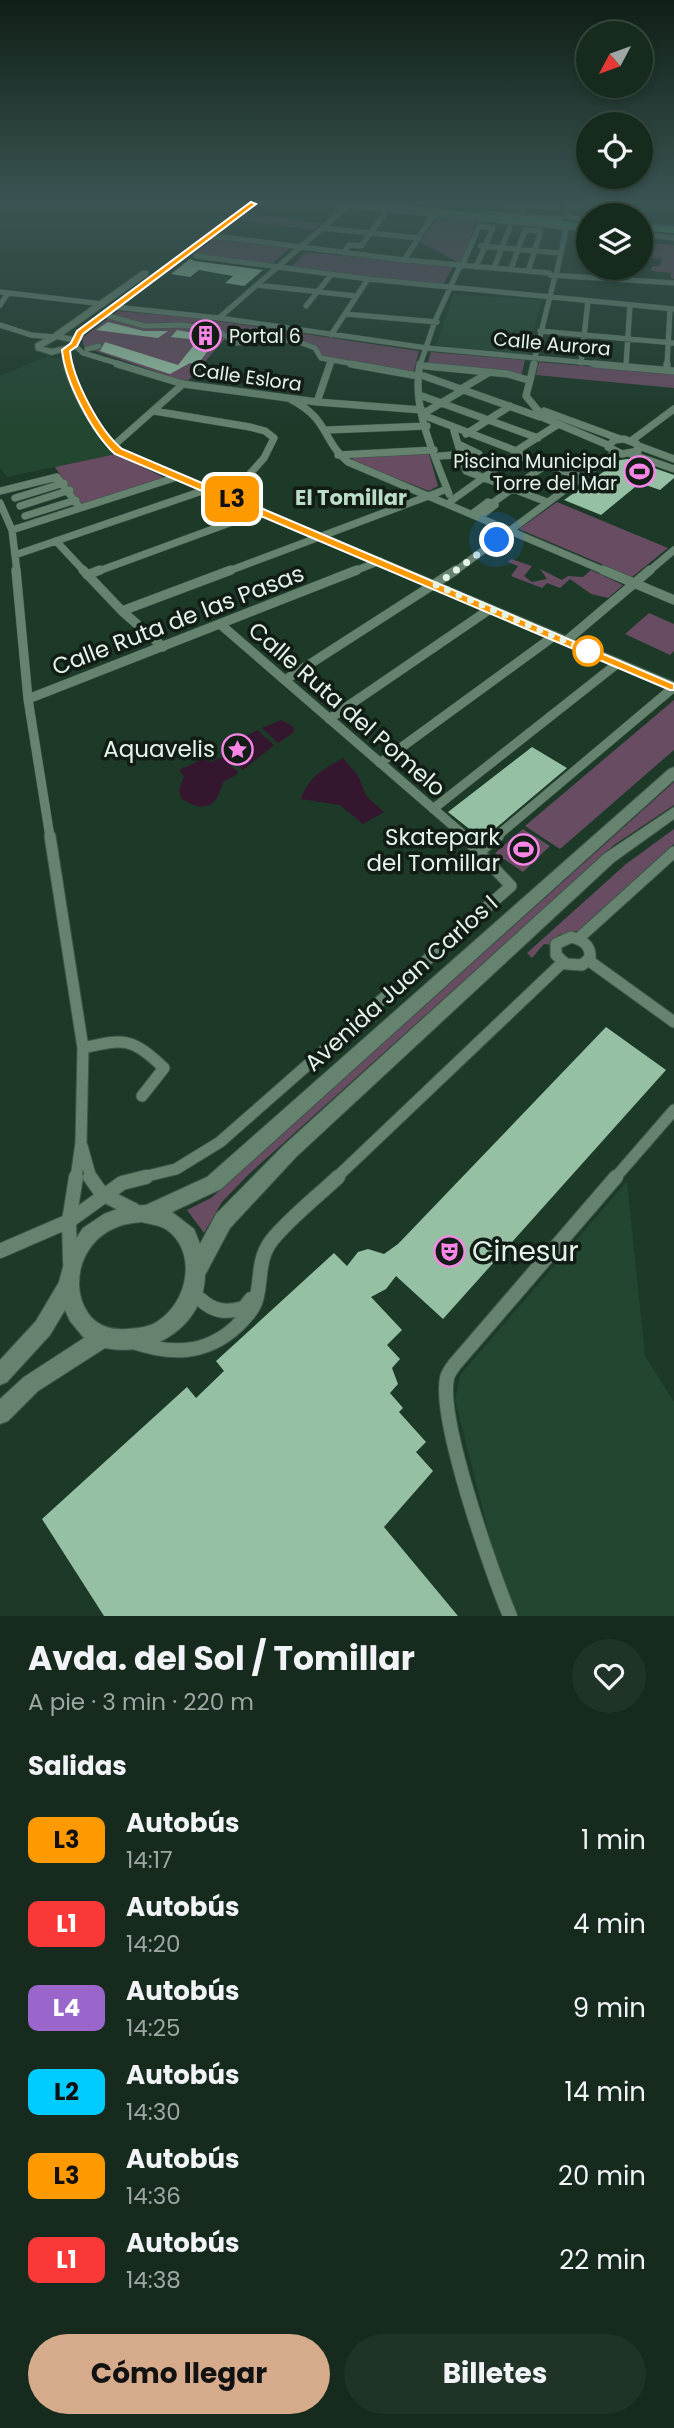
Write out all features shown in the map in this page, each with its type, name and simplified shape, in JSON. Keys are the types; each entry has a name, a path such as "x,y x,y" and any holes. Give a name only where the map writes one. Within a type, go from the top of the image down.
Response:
{"street":[{"path":"38,344 55,336 136,279"},
{"path":"31,335 39,348 52,352 70,349 104,316 152,279"},
{"path":"219,318 263,279"},
{"path":"306,306 327,279"},
{"path":"331,335 368,279"},
{"path":"372,279 672,309 670,371"},
{"path":"452,503 427,426 421,376 427,348 454,279"},
{"path":"544,418 530,404 526,390 554,279"},
{"path":"632,279 674,283"},
{"path":"257,285 356,296"},
{"path":"0,292 103,304"},
{"path":"0,305 8,293"},
{"path":"581,362 589,301"},
{"path":"626,366 630,305"},
{"name":"Calle Aurora","path":"116,307 219,318 427,348 670,371"},
{"path":"345,314 436,322"},
{"path":"104,316 132,327"},
{"path":"104,316 145,326 183,325 219,331 235,343 267,338 288,340 312,347 321,358 421,376 462,389 544,418 608,445 616,453"},
{"path":"0,325 31,335 55,336 70,349"},
{"path":"540,331 671,342"},
{"path":"87,349 99,346"},
{"path":"70,349 68,370 112,447 674,687 481,850"},
{"name":"Calle Eslora","path":"70,349 183,384 426,413 468,433 581,477"},
{"path":"317,402 331,360"},
{"path":"426,366 490,372 528,380"},
{"path":"426,413 490,372"},
{"path":"112,447 183,384"},
{"path":"526,390 534,405 552,416 631,441 674,459"},
{"path":"422,396 538,438"},
{"path":"290,398 311,410 327,430 338,455 430,497 452,503 475,516 674,600"},
{"path":"457,442 510,406"},
{"path":"631,441 674,409"},
{"path":"15,555 249,475 264,458 274,438 265,431 250,427 154,411"},
{"path":"666,415 674,418"},
{"path":"452,503 483,477 557,425"},
{"path":"327,430 427,426"},
{"path":"454,431 466,471 547,502"},
{"path":"608,445 620,439"},
{"path":"457,442 479,454"},
{"path":"631,454 638,451 639,446"},
{"path":"285,680 436,585 616,453 631,454 674,470"},
{"path":"338,455 479,454"},
{"path":"465,466 479,454"},
{"path":"475,516 495,505 491,504 547,464"},
{"path":"0,491 57,477 78,504"},
{"path":"25,516 177,477"},
{"path":"15,498 64,483"},
{"path":"9,489 30,524"},
{"path":"122,611 447,489"},
{"path":"20,506 70,491"},
{"path":"0,503 12,530 28,699 83,1048 81,1143 69,1221 69,1297 79,1320 102,1338 132,1342 156,1352 193,1352 219,1342 254,1306 259,1265 272,1240 563,962"},
{"path":"12,530 78,504"},
{"path":"87,575 262,511"},
{"path":"56,541 122,611 163,647"},
{"path":"380,762 560,638 674,550"},
{"name":"Calle Ruta de las Pasas","path":"28,699 380,561"},
{"path":"329,719 490,608"},
{"name":"Calle Ruta del Pomelo","path":"102,1197 122,1183 176,1169 220,1142 511,886 481,850 220,624"},
{"path":"433,808 618,663"},
{"name":"Avenida Juan Carlos I","path":"145,1213 214,1183 674,772"},
{"path":"132,1342 147,1338 172,1324 189,1302 197,1270 223,1221 289,1151 610,858 674,811"},
{"path":"579,938 674,852"},
{"path":"565,937 579,938 591,950 589,960 576,966 563,962 556,955 556,944 565,937"},
{"path":"589,960 674,1022"},
{"path":"83,1048 116,1038 136,1042 164,1069 142,1096"},
{"path":"510,1616 482,1540 449,1412 446,1379 454,1364 674,1110"},
{"path":"81,1143 88,1176 102,1197 172,1222 186,1235 196,1255 197,1270"},
{"path":"0,1251 69,1221 102,1197"},
{"path":"0,1375 43,1328 69,1277 82,1244 100,1226 120,1216 145,1213"},
{"path":"200,1299 207,1307 231,1312 244,1308 257,1286"},
{"path":"0,1413 31,1384 102,1338"}],"shaded area":[{"path":"396,279 446,279 443,285"},
{"path":"454,294 542,300 527,355 436,345"},
{"path":"118,311 191,317 419,351 413,374 323,357 312,346 289,339 267,338 237,342 219,329 148,325 112,316"},
{"path":"110,317 137,326 205,329 225,339 188,381 177,379 84,347 82,338"},
{"path":"431,352 525,360 521,377 427,365"},
{"path":"48,356 62,360 69,387 104,446 116,454 7,477 0,468 0,376"},
{"path":"539,362 674,374 674,388 536,375"},
{"path":"116,454 165,478 81,506 55,467"},
{"path":"429,454 438,486 429,491 352,461 353,457"},
{"path":"557,502 668,548 632,577 519,529"},
{"path":"511,559 532,566 524,576 532,582 547,579 540,569 562,580 568,576 583,577 591,570 623,585 608,598 591,594 570,579 560,588 547,583 542,588 511,576 518,566 508,562"},
{"path":"649,613 674,624 674,651 670,655 625,634"},
{"path":"674,700 674,750 560,849 525,826"},
{"path":"281,720 293,726 294,732 278,743 262,728"},
{"path":"257,730 274,745 243,770 227,755 236,749 235,742"},
{"path":"222,757 239,773 223,782 213,802 203,807 182,799 179,791 184,776 179,770 203,759 211,762"},
{"path":"343,758 358,776 367,797 384,812 363,824 340,805 301,799 313,779"},
{"path":"674,782 674,805 614,845 248,1175 222,1202 204,1233 187,1210 211,1198"},
{"name":"Skatepark del Tomillar","path":"523,829 550,846 523,872 495,853"},
{"path":"674,829 674,844 578,931 559,935 551,945 544,944 532,958 527,953 626,864"},
{"path":"627,1181 645,1356 674,1402 674,1616 516,1616 505,1597 455,1400 460,1375"}],"building":[{"path":"229,279 252,279 244,286 225,283"},
{"path":"108,322 144,331 168,331 158,338 96,330"},
{"path":"177,330 218,337 198,364 190,363 170,374 100,351 105,342 178,365 198,340 171,337"},
{"path":"628,459 674,475 674,478 660,490 640,483 601,515 564,500 620,460"},
{"path":"532,747 567,768 482,839 448,812"},
{"path":"606,1027 666,1070 443,1319 396,1276 386,1289 371,1297 402,1330 387,1345 400,1359 392,1368 398,1384 390,1393 403,1408 399,1412 426,1442 416,1452 433,1471 384,1527 458,1616 104,1616 42,1519 187,1387 196,1398 224,1371 216,1361 334,1253 347,1266 358,1252 368,1249 384,1254 398,1244"}],"bus line":[{"name":"L3","path":"152,279 80,333 75,345 66,350 68,370 112,447 674,687"}],"place":[{"name":"Portal 6","path":"206,336"},
{"name":"Piscina Municipal Torre del Mar","path":"640,472"},
{"name":"Aquavelis","path":"238,749"},
{"name":"Skatepark del Tomillar","path":"523,850"},
{"name":"Cinesur","path":"449,1251"}],"district":[{"name":"El Tomillar","path":"351,497"}],"route":[{"path":"497,540 436,585 588,651"}]}
